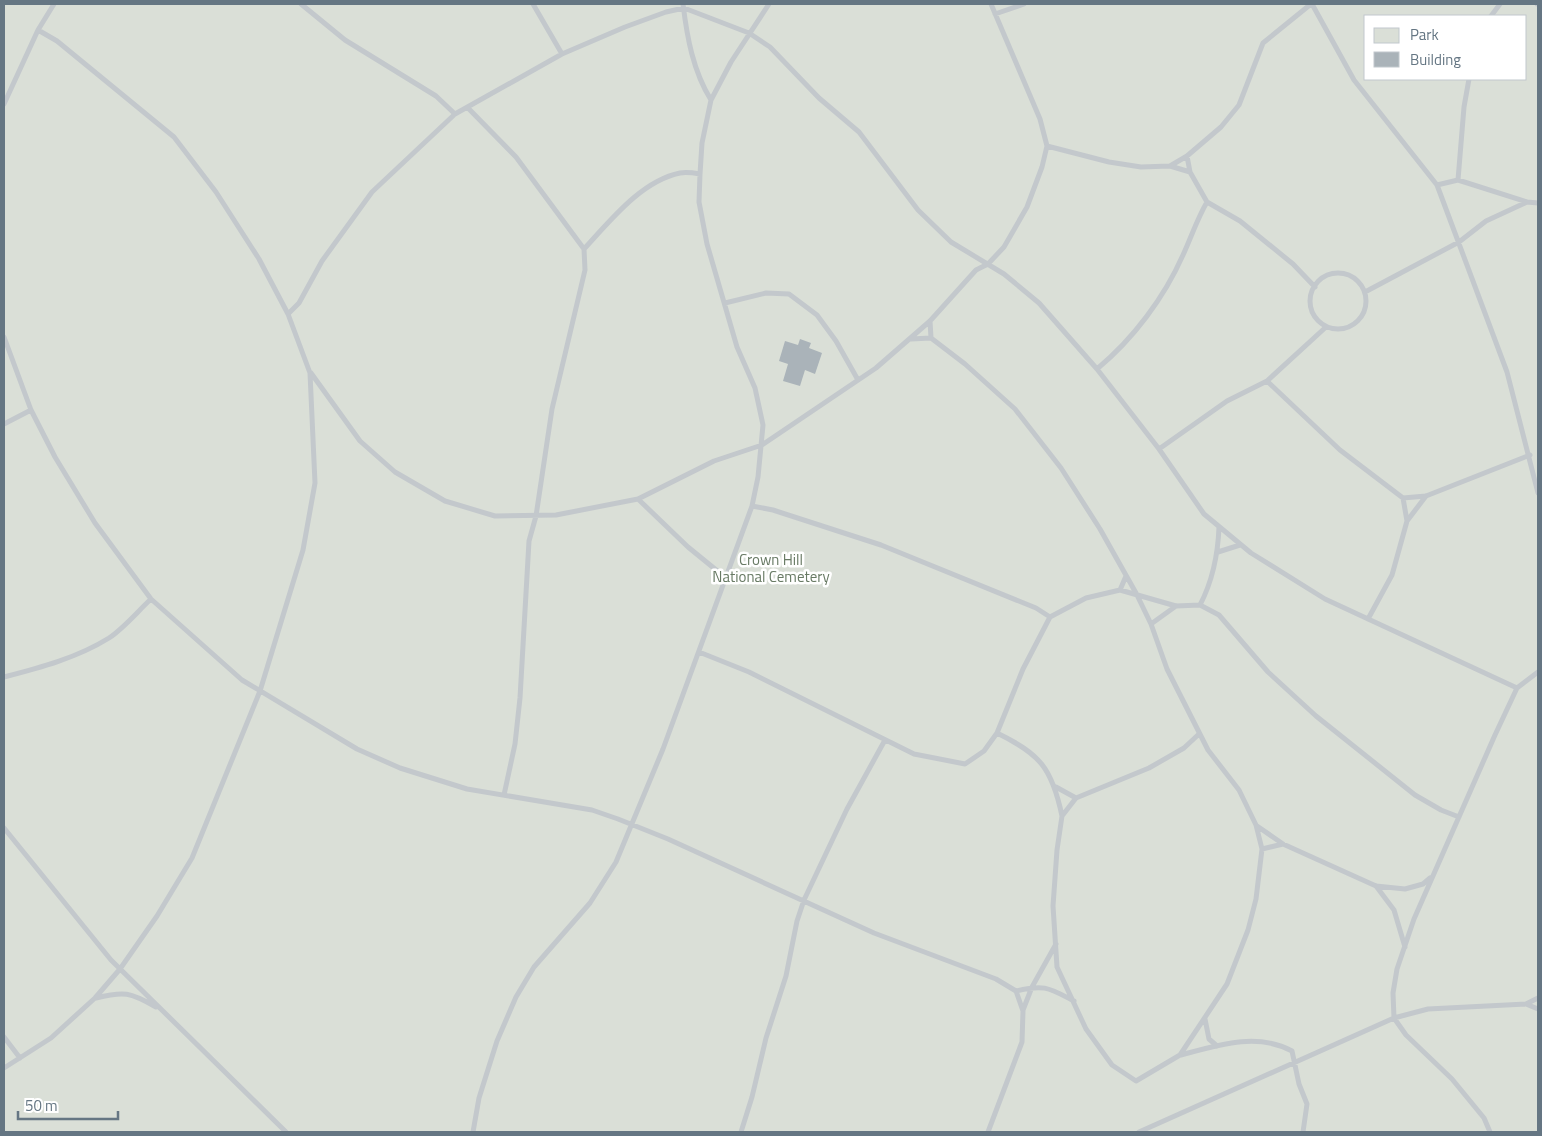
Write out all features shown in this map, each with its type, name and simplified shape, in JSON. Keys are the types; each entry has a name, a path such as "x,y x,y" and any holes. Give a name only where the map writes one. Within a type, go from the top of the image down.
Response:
{"lane":[{"path":"4,104 38,30 54,4"},
{"path":"301,4 345,40 436,96 456,114"},
{"path":"533,4 562,54"},
{"path":"473,1132 479,1098 496,1041 516,997 534,967 590,903 616,862 663,749 752,506 764,425 754,388 737,347 719,288 707,244 699,202 702,143 711,100 749,33 769,4"},
{"path":"38,30 72,53 174,137 216,192 259,259 288,314 310,373 360,441 395,472 445,501 495,516 556,516 638,499 714,461 762,445 858,380 911,339 976,270 988,264 1004,247 1027,207 1042,167 1047,146 1040,119 991,4"},
{"path":"995,14 1024,4"},
{"path":"1170,166 1187,156 1221,127 1239,105 1264,43 1312,4 1354,80 1437,185 1460,242 1507,372 1530,455 1538,493"},
{"path":"1492,15 1500,4"},
{"path":"288,314 299,303 322,260 372,192 456,114 562,54 625,27 684,6 749,33 770,47 819,98 859,132 918,210 951,242 988,264 1039,303 1096,368 1158,449 1204,514 1240,545 1325,599 1517,688"},
{"path":"684,6 685,26 702,84 711,100"},
{"path":"1458,180 1464,107 1469,80"},
{"path":"468,108 516,157 584,249 585,270 552,409 536,516 529,541 520,698 515,744 504,794"},
{"path":"1047,146 1108,162 1141,167 1170,166 1190,172"},
{"path":"1187,156 1190,172 1207,202 1240,221 1293,264 1315,287"},
{"path":"584,249 623,206 661,180 682,173 700,174"},
{"path":"1437,185 1458,180 1527,202 1538,203"},
{"path":"1096,368 1108,359 1142,323 1165,289 1207,202"},
{"path":"1365,292 1460,242 1486,221 1527,202"},
{"path":"1340,274 1350,276 1360,283 1365,292 1366,308 1356,323 1346,328 1335,329 1326,327 1317,320 1312,312 1311,296 1315,287 1326,277 1340,274"},
{"path":"725,303 766,294 789,294 817,315 836,341 858,380"},
{"path":"930,321 931,338"},
{"path":"1158,449 1227,401 1267,381 1326,327"},
{"path":"4,337 31,410 55,457 96,523 152,599 242,680 357,750 467,789 592,810 632,824 874,933 996,979 1016,991 1024,1011"},
{"path":"911,339 931,338 966,364 1015,409 1061,468 1100,529 1136,593 1151,624 1166,669 1208,750 1239,790 1256,825 1262,849 1256,899 1248,930 1227,984 1180,1055"},
{"path":"4,1068 51,1038 95,998 120,969 157,916 192,858 260,691 303,550 315,483 310,373"},
{"path":"1267,381 1340,450 1403,498 1426,496 1530,455"},
{"path":"4,424 31,410"},
{"path":"1368,619 1392,575 1407,521 1426,496"},
{"path":"1403,498 1407,521"},
{"path":"638,499 688,547 726,578"},
{"path":"752,506 774,510 881,546 1036,608 1050,617"},
{"path":"1200,605 1210,581 1218,552 1219,527"},
{"path":"1218,552 1240,545"},
{"path":"1120,590 1126,576"},
{"path":"698,652 749,672 914,754 965,764 984,751 997,733 1023,669 1050,617 1086,598 1120,590 1136,593 1176,606 1200,605 1219,616 1268,672 1316,716 1415,795 1458,817"},
{"path":"4,677 41,668 109,638 152,599"},
{"path":"1151,624 1176,606"},
{"path":"1490,1132 1484,1118 1452,1079 1406,1035 1394,1018 1393,993 1405,947 1458,817 1517,688 1538,672"},
{"path":"997,733 1034,753 1056,787 1062,816 1056,850 1053,906 1057,967 1086,1029 1112,1065 1136,1081 1180,1055 1249,1041 1278,1043 1292,1050 1299,1084 1307,1104 1303,1132"},
{"path":"1062,816 1076,798 1149,768 1184,748 1200,734"},
{"path":"741,1132 766,1038 786,976 797,921 804,900 847,809 885,740"},
{"path":"1056,787 1076,798"},
{"path":"1256,825 1283,844 1376,886 1405,888 1423,884 1433,875"},
{"path":"4,828 120,969 286,1132"},
{"path":"1262,849 1283,844"},
{"path":"1376,886 1394,910 1405,947"},
{"path":"988,1132 1022,1042 1024,1011 1032,987 1056,944"},
{"path":"1016,991 1032,987 1048,987 1074,1000"},
{"path":"95,998 118,992 136,996 162,1010"},
{"path":"1139,1132 1394,1018 1428,1009 1526,1004 1538,998"},
{"path":"1526,1004 1538,1009"},
{"path":"1205,1019 1209,1039 1217,1046"},
{"path":"4,1037 20,1058"}],"green space":[{"name":"Crown Hill National Cemetery","path":"4,4 1538,4 1538,1132 4,1132"}],"building":[{"path":"800,339 811,343 809,348 822,353 815,374 805,370 800,386 783,381 788,364 779,361 785,341 798,345"}]}
